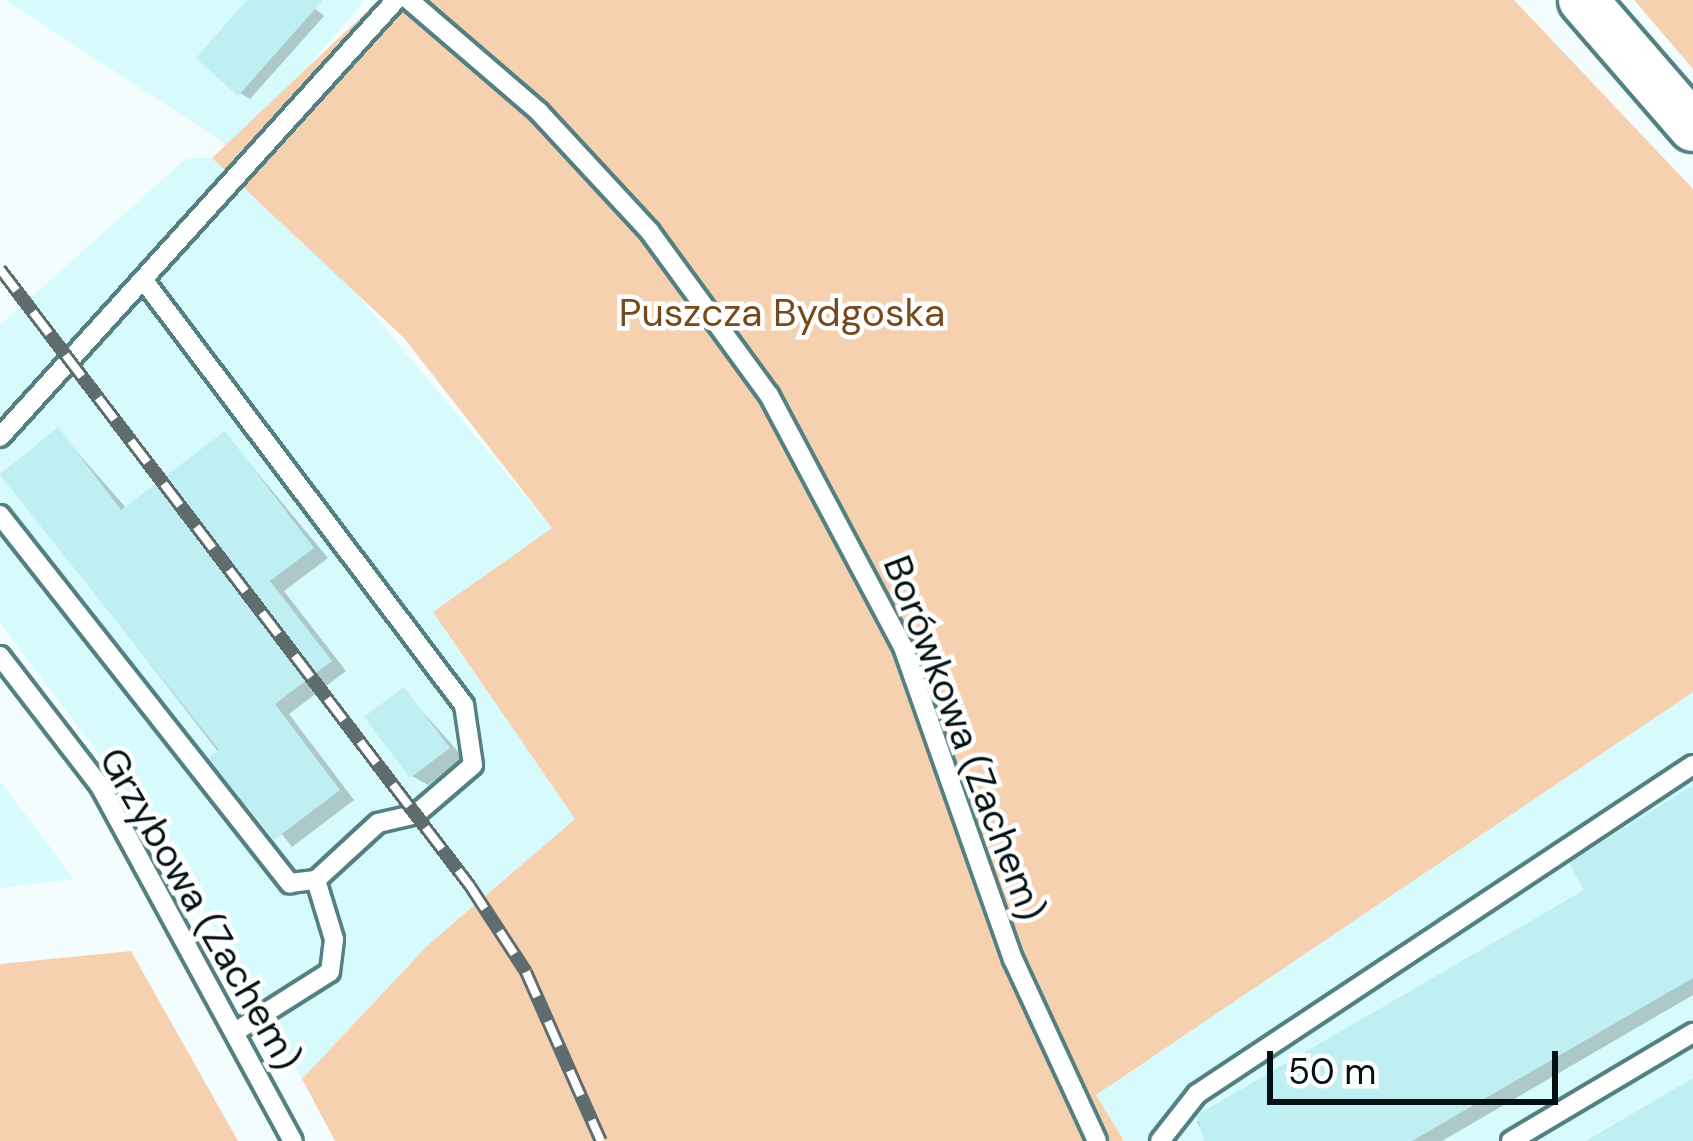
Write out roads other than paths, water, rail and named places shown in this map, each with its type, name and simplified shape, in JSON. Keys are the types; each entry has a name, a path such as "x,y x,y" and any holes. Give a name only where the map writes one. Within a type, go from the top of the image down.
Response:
{"main road":[{"path":"1583,0 1693,127"}],"lane":[{"path":"0,436 145,282 396,0"},
{"name":"Borówkowa (Zachem)","path":"409,0 539,112 650,232 769,394 903,647 1013,959 1097,1141"},
{"path":"0,515 273,870 290,883 316,880 377,823 457,789 473,765 474,737 464,705 145,282"},
{"name":"Grzybowa (Zachem)","path":"0,656 100,786 292,1141"},
{"path":"1160,1141 1197,1094 1693,765"},
{"path":"236,1032 330,972 334,940 316,880"},
{"path":"1511,1141 1693,1033"}],"railway":[{"path":"0,269 470,886 526,972 601,1141"}],"park label":[{"name":"Puszcza Bydgoska","path":"782,313"}]}
